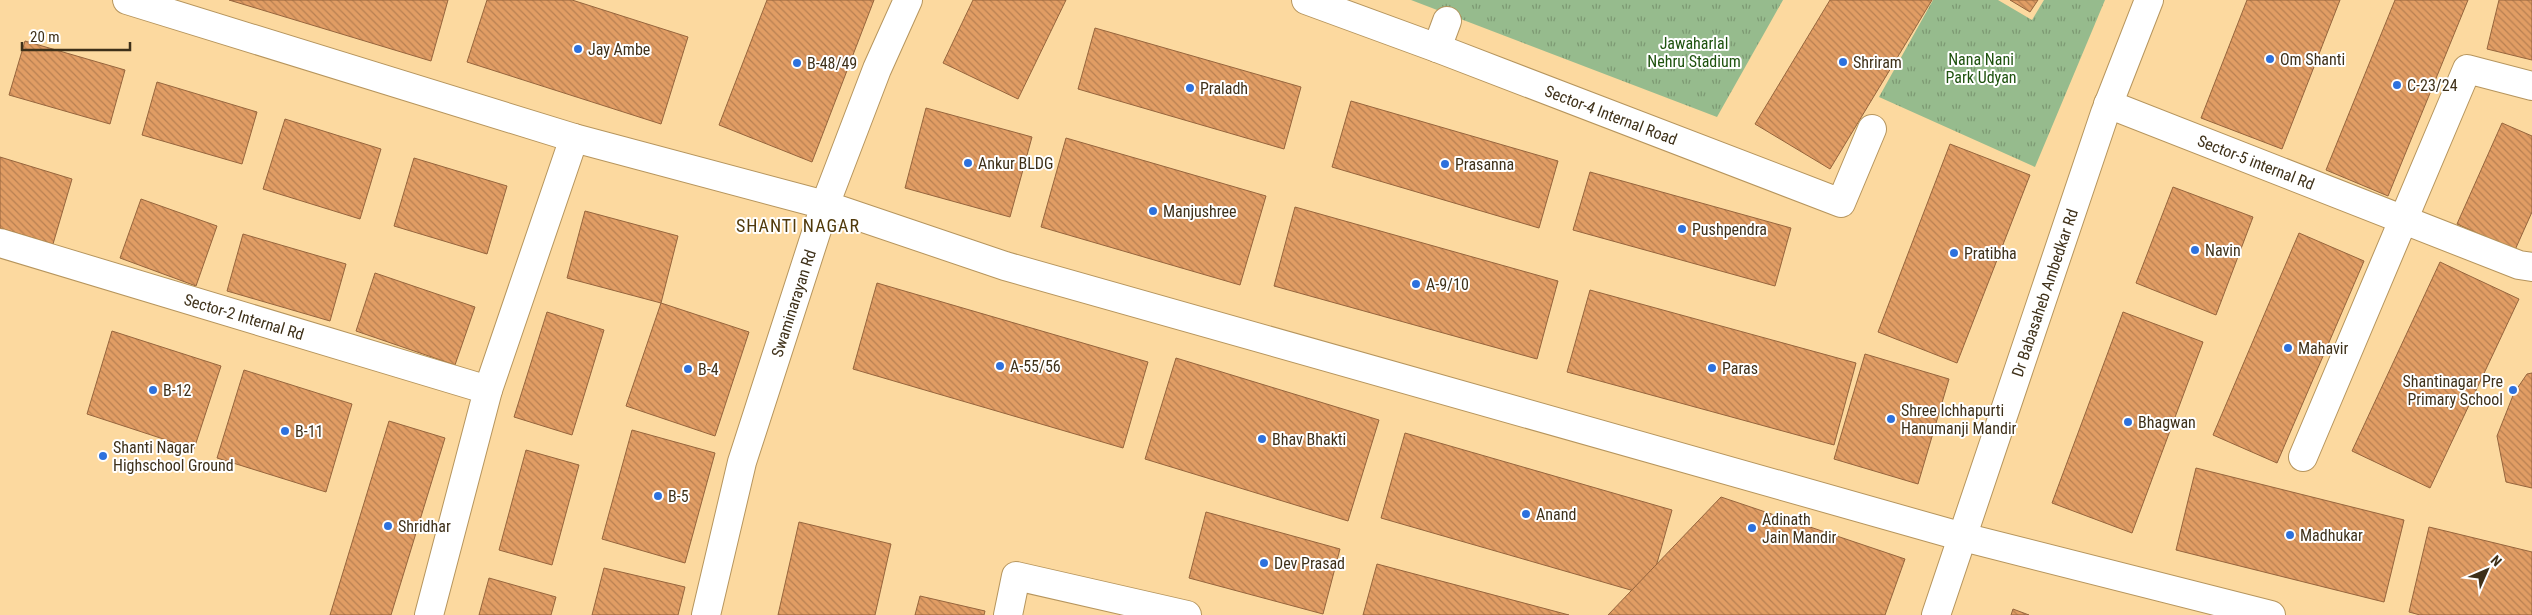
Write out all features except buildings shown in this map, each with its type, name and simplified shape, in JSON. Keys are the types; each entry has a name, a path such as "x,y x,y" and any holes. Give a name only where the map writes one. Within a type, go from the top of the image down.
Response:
{"street":[{"path":"127,0 574,138 825,205 1005,266 1963,537 2271,615"},
{"name":"Swaminarayan Rd","path":"706,615 742,462 825,205 877,69 908,0"},
{"name":"Sector-4 Internal Road","path":"1306,0 1841,202 1872,129"},
{"name":"Dr Babasaheb Ambedkar Rd","path":"1936,615 2108,104 2149,0"},
{"path":"1437,48 1447,21"},
{"path":"2302,457 2467,69 2532,86"},
{"name":"Sector-5 internal Rd","path":"2108,104 2402,221 2519,265 2532,267"},
{"path":"429,615 488,390 574,138"},
{"name":"Sector-2 Internal Rd","path":"0,243 488,390"},
{"path":"1008,615 1016,576 1187,615"}],"green space":[{"name":"Jawaharlal Nehru Stadium","path":"1411,0 1783,0 1717,117"},
{"name":"Nana Nani Park Udyan","path":"1933,0 1998,0 2032,20 2044,0 2105,0 2035,167 1879,97"}],"place":[{"name":"Jay Ambe","path":"578,49"},
{"name":"Om Shanti","path":"2270,59"},
{"name":"Shriram","path":"1843,62"},
{"name":"B-48/49","path":"797,63"},
{"name":"C-23/24","path":"2397,85"},
{"name":"Praladh","path":"1190,88"},
{"name":"Ankur BLDG","path":"968,163"},
{"name":"Prasanna","path":"1445,164"},
{"name":"Manjushree","path":"1153,211"},
{"name":"Pushpendra","path":"1682,229"},
{"name":"Navin","path":"2195,250"},
{"name":"Pratibha","path":"1954,253"},
{"name":"A-9/10","path":"1416,284"},
{"name":"Mahavir","path":"2288,348"},
{"name":"A-55/56","path":"1000,366"},
{"name":"Paras","path":"1712,368"},
{"name":"B-4","path":"688,369"},
{"name":"B-12","path":"153,390"},
{"name":"Shantinagar Pre Primary School","path":"2513,390"},
{"name":"Shree Ichhapurti Hanumanji Mandir","path":"1891,419"},
{"name":"Bhagwan","path":"2128,422"},
{"name":"B-11","path":"285,431"},
{"name":"Bhav Bhakti","path":"1262,439"},
{"name":"Shanti Nagar Highschool Ground","path":"103,456"},
{"name":"B-5","path":"658,496"},
{"name":"Anand","path":"1526,514"},
{"name":"Shridhar","path":"388,526"},
{"name":"Adinath Jain Mandir","path":"1752,528"},
{"name":"Madhukar","path":"2290,535"},
{"name":"Dev Prasad","path":"1264,563"}],"district":[{"name":"SHANTI NAGAR","path":"798,226"}]}
